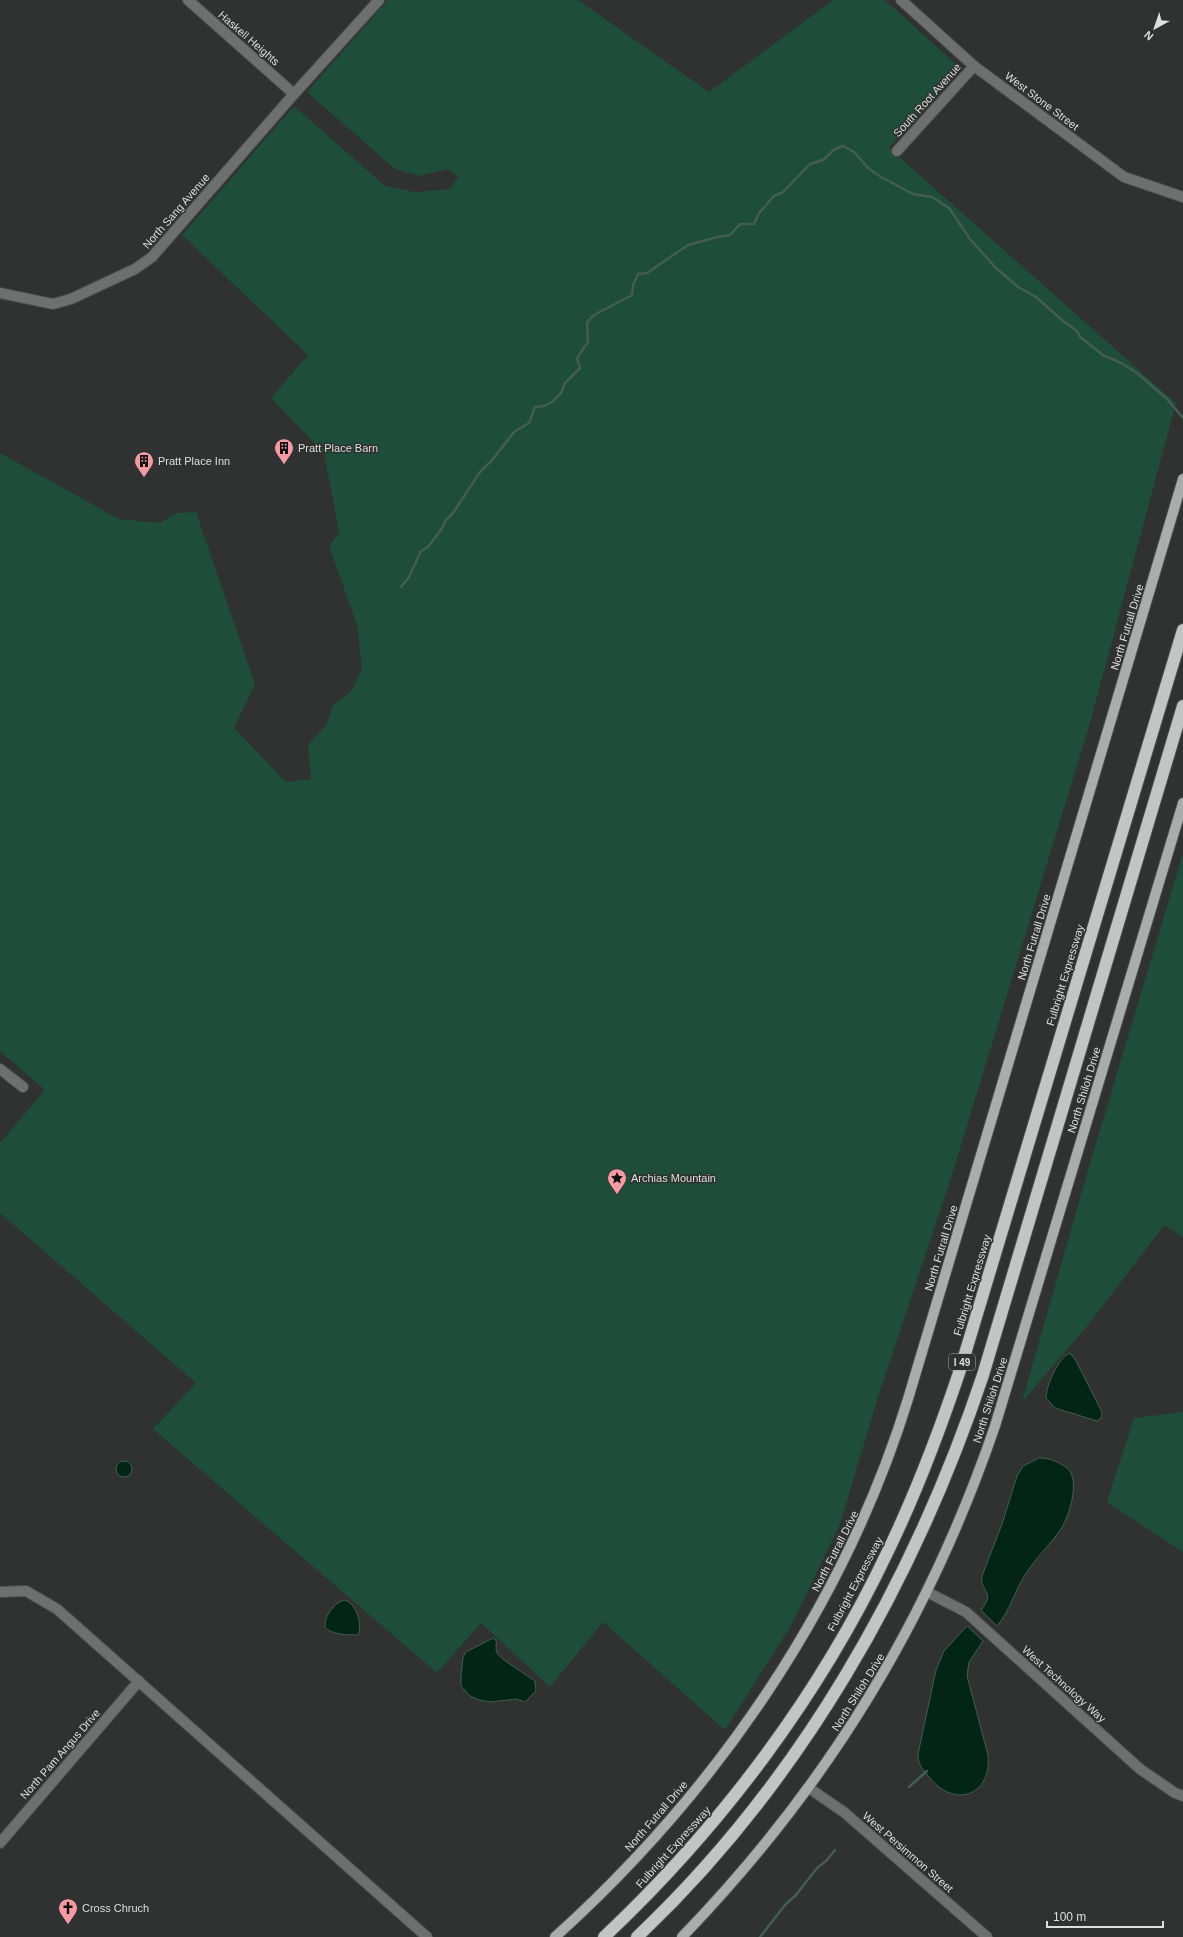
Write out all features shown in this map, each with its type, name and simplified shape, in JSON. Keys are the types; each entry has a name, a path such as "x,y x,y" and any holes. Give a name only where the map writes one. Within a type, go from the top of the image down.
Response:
{"highway":[{"name":"Fulbright Expressway","path":"604,1937 658,1884 719,1815 767,1751 817,1678 845,1631 884,1559 903,1518 933,1446 961,1367 1183,630"},
{"name":"I 49","path":"637,1937 681,1892 731,1835 786,1764 817,1720 864,1645 924,1527 958,1445 983,1375 1183,706"}],"main road":[{"name":"North Futrall Drive","path":"555,1937 598,1897 643,1850 686,1800 740,1730 792,1652 826,1596 869,1509 897,1436 1183,479"},
{"name":"North Shiloh Drive","path":"682,1937 758,1853 810,1788 890,1664 927,1592 961,1518 995,1426 1183,803"}],"street":[{"name":"Haskell Heights","path":"188,0 294,94"},
{"name":"North Sang Avenue","path":"0,293 53,304 71,299 135,270 152,257 294,94 379,0"},
{"name":"West Stone Street","path":"901,0 974,66 1124,177 1183,197"},
{"name":"South Root Avenue","path":"897,151 974,66"},
{"path":"0,1069 23,1087"},
{"path":"0,1592 26,1591 57,1609 427,1937"},
{"name":"West Technology Way","path":"927,1592 966,1612 1140,1769 1175,1793 1183,1796"},
{"name":"North Pam Angus Drive","path":"0,1843 139,1681"},
{"name":"West Persimmon Street","path":"810,1788 845,1813 987,1937"}],"shaded area":[{"path":"388,0 578,0 709,92 833,0 885,0 959,67 889,148 1176,403 1090,723 952,1175 878,1397 840,1524 792,1624 725,1730 603,1622 550,1687 481,1623 437,1673 153,1429 196,1383 0,1213 0,1143 45,1090 0,1051 0,453 119,519 160,523 176,513 196,512 255,684 234,728 286,782 311,779 308,745 326,725 333,705 352,691 362,668 357,625 329,546 339,532 324,453 271,398 308,355 182,235 294,106 385,186 415,192 450,189 458,177 448,169 419,176 395,169 307,92"},
{"path":"1183,853 1183,1237 1164,1225 1089,1324 1022,1402 1091,1160"},
{"path":"1070,1353 1076,1361 1102,1412 1101,1418 1097,1421 1055,1408 1046,1398 1050,1380 1057,1366 1061,1360"},
{"path":"1183,1412 1183,1552 1107,1502 1134,1418"},
{"path":"1039,1458 1058,1462 1067,1468 1071,1474 1073,1489 1070,1507 1061,1529 1021,1581 1005,1614 997,1626 981,1610 986,1604 988,1595 983,1585 982,1576 1002,1524 1017,1476 1023,1466"},
{"path":"124,1461 130,1463 132,1469 130,1475 124,1477 118,1475 116,1469 118,1463"},
{"path":"344,1600 352,1605 357,1614 360,1626 358,1635 345,1635 331,1632 325,1627 326,1619 330,1610"},
{"path":"967,1626 983,1641 969,1662 967,1676 988,1755 988,1769 984,1780 978,1788 970,1793 960,1795 950,1793 940,1788 921,1767 918,1754 936,1670 944,1651"},
{"path":"493,1638 496,1640 497,1653 535,1681 536,1691 525,1702 516,1699 491,1702 479,1700 470,1696 461,1686 463,1657 466,1652"}],"waterway":[{"path":"401,587 409,577 421,551 428,547 441,530 446,520 453,513 480,472 493,459 514,432 529,423 535,407 544,406 552,402 561,393 565,383 580,368 577,358 588,342 587,322 594,315 632,295 633,285 638,274 647,273 688,245 730,235 740,224 754,224 759,213 774,196 783,192 810,164 823,160 835,149 843,146 854,152 869,169 883,178 913,194 932,197 949,208 970,239 995,267 1018,287 1036,297 1063,321 1077,331 1080,337 1103,355 1121,363 1137,373 1167,399 1183,418"},
{"path":"909,1787 927,1771"},
{"path":"760,1937 785,1905 796,1895 817,1868 826,1861 835,1850"}],"place":[{"name":"Pratt Place Barn","path":"284,465"},
{"name":"Pratt Place Inn","path":"144,478"},
{"name":"Archias Mountain","path":"617,1195"},
{"name":"Cross Chruch","path":"68,1925"}]}
